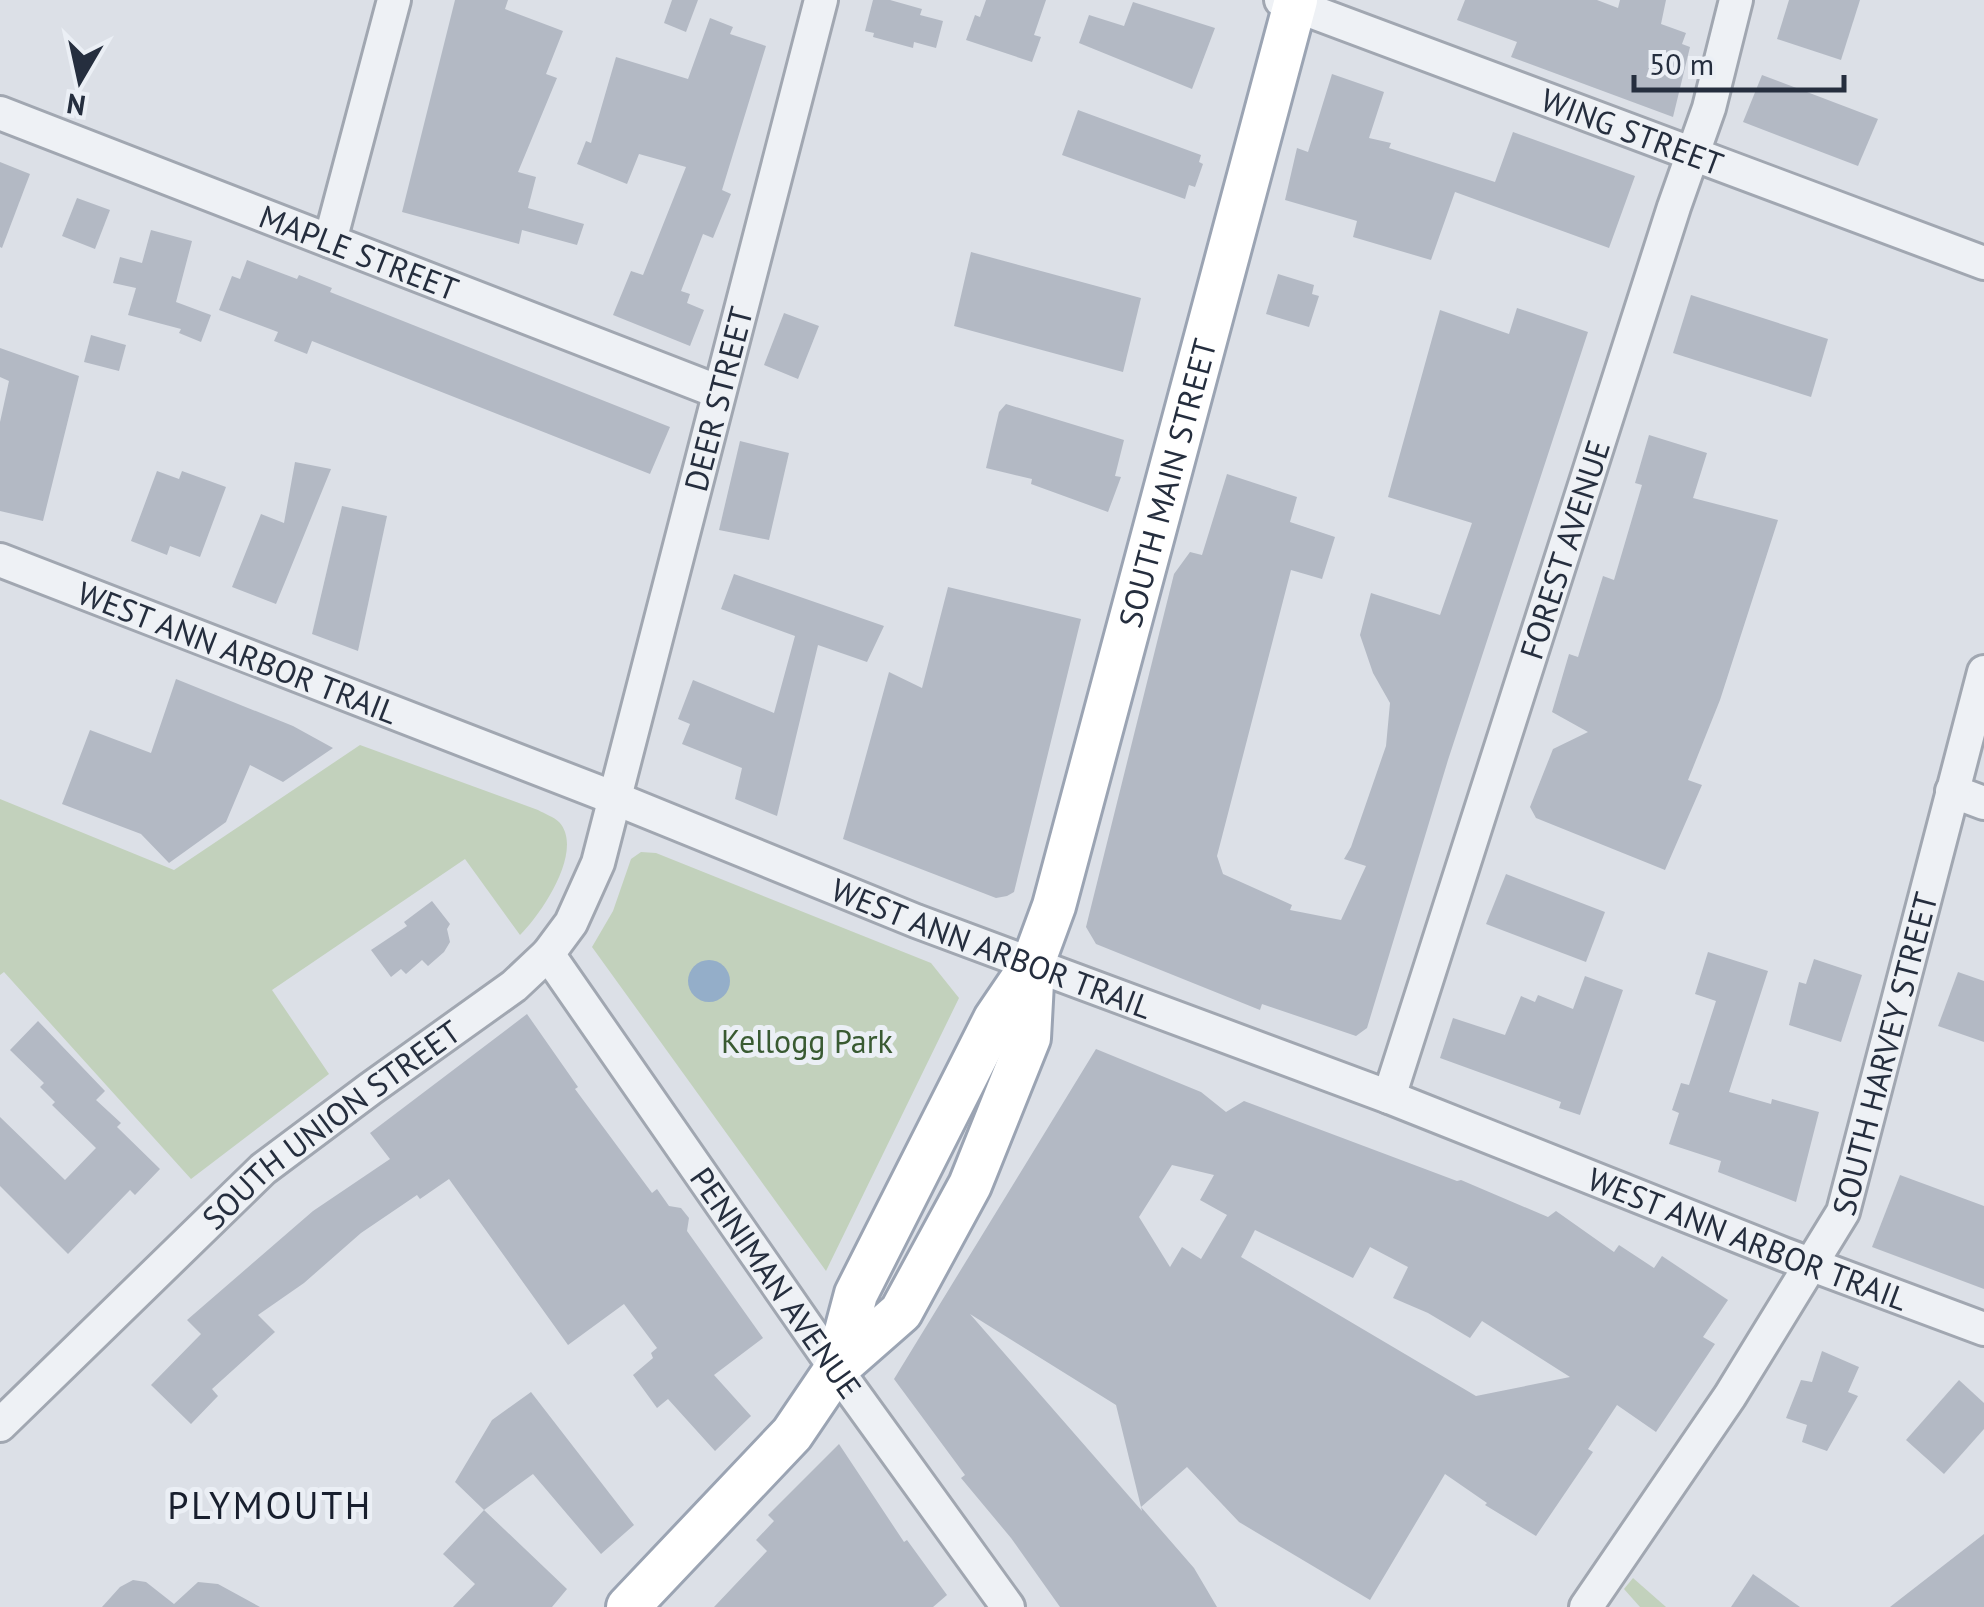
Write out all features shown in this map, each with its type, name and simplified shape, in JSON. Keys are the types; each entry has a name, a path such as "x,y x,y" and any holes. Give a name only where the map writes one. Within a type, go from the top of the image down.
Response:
{"main road":[{"name":"SOUTH MAIN STREET","path":"628,1607 792,1434 836,1369 856,1294 995,1019 1033,964 1054,906 1290,2"}],"street":[{"path":"330,241 394,0"},
{"name":"DEER STREET","path":"614,798 821,0"},
{"name":"FOREST AVENUE","path":"1388,1098 1709,108 1736,0"},
{"name":"WING STREET","path":"1290,2 1984,262"},
{"name":"MAPLE STREET","path":"0,113 719,392"},
{"name":"WEST ANN ARBOR TRAIL","path":"0,560 614,798 916,922 1388,1098 1984,1329"},
{"name":"SOUTH HARVEY STREET","path":"1586,1607 1730,1396 1843,1212 1984,672"},
{"path":"1952,791 1984,803"},
{"name":"SOUTH UNION STREET","path":"0,1424 263,1169 514,986 548,954 571,923 586,893 614,798"},
{"name":"PENNIMAN AVENUE","path":"548,954 836,1369 1008,1607"}],"green space":[{"path":"360,745 555,819 566,834 564,865 539,913 520,935 465,859 272,990 329,1074 191,1179 4,972 0,975 0,799 174,870"},
{"name":"Kellogg Park","path":"641,852 656,853 931,963 959,998 826,1271 592,947 613,911 631,859"},
{"path":"1633,1578 1666,1607 1640,1607 1624,1589"}],"water":[{"path":"709,960 724,966 730,981 724,996 709,1002 694,996 688,981 694,966"}],"building":[{"path":"455,0 508,0 505,9 563,31 546,74 557,78 518,172 536,177 528,208 584,224 577,245 522,230 519,244 402,212"},
{"path":"672,0 698,0 686,32 664,23"},
{"path":"873,0 890,0 922,9 920,15 943,21 936,48 914,42 913,48 865,31"},
{"path":"986,0 1046,0 1034,35 1041,37 1032,62 966,40 975,15 980,17"},
{"path":"1465,0 1597,0 1618,8 1620,0 1666,0 1661,24 1686,33 1682,44 1690,47 1673,117 1511,57 1517,42 1457,20"},
{"path":"1789,0 1860,0 1841,60 1777,39"},
{"path":"1133,2 1215,28 1192,89 1079,43 1089,15 1124,26"},
{"path":"710,18 733,27 730,34 766,46 722,190 731,194 713,238 703,234 681,291 690,294 687,303 704,310 690,346 613,315 631,271 643,275 686,167 639,154 627,184 577,164 586,141 591,143 616,57 688,79"},
{"path":"1332,74 1384,92 1369,138 1391,143 1389,148 1495,182 1513,132 1635,176 1609,248 1455,192 1431,260 1353,237 1357,221 1285,200 1297,148 1308,152"},
{"path":"1762,75 1878,119 1858,166 1743,122"},
{"path":"1078,110 1201,155 1199,162 1203,164 1195,187 1189,185 1185,199 1062,155"},
{"path":"0,162 30,174 2,248 0,247"},
{"path":"77,198 110,210 95,249 62,236"},
{"path":"151,230 192,241 176,302 211,315 201,342 179,333 181,329 128,315 136,288 113,283 120,257 142,263"},
{"path":"971,252 1141,298 1123,372 954,326"},
{"path":"247,260 332,288 330,292 670,427 650,474 312,341 307,354 274,341 278,332 219,310 232,276 240,279"},
{"path":"1278,274 1314,285 1312,294 1319,296 1309,327 1266,314"},
{"path":"1691,295 1828,339 1811,397 1673,353"},
{"path":"1517,308 1588,332 1448,760 1367,1028 1356,1036 1262,1004 1260,1010 1096,944 1086,927 1174,574 1190,552 1202,555 1227,474 1297,497 1290,522 1335,537 1322,579 1291,570 1217,856 1223,874 1292,905 1290,910 1341,920 1366,866 1344,859 1386,746 1390,703 1373,673 1360,635 1371,593 1440,615 1472,523 1388,497 1440,310 1509,334"},
{"path":"784,313 819,326 798,379 764,365"},
{"path":"91,335 126,345 119,371 84,362"},
{"path":"0,348 79,376 43,521 0,511 0,422 9,381 0,377"},
{"path":"1006,404 1124,440 1115,476 1121,477 1108,512 1031,484 1032,479 986,468 999,412"},
{"path":"1649,435 1707,453 1693,498 1778,520 1720,700 1688,780 1702,785 1665,870 1536,818 1530,807 1553,749 1588,732 1552,712 1569,654 1578,657 1603,576 1614,580 1642,485 1635,483"},
{"path":"740,441 789,453 769,540 719,530"},
{"path":"295,462 331,469 276,604 232,587 261,514 284,523"},
{"path":"157,471 179,479 182,471 226,487 200,557 170,546 167,555 131,541"},
{"path":"342,506 387,516 358,651 312,634"},
{"path":"734,574 884,626 867,662 818,645 777,816 735,799 742,768 682,744 690,724 678,719 693,680 774,713 795,636 721,609"},
{"path":"948,587 1081,619 1014,892 996,898 843,839 889,672 922,688"},
{"path":"176,679 293,726 333,748 283,782 250,765 226,822 169,863 141,834 62,804 90,730 151,753"},
{"path":"1506,874 1605,912 1586,962 1486,924"},
{"path":"432,901 450,924 450,942 428,966 422,960 406,974 401,969 391,977 371,950 407,926 404,922"},
{"path":"1708,952 1768,971 1729,1092 1819,1112 1796,1202 1718,1172 1721,1161 1669,1144 1679,1113 1672,1110 1681,1083 1689,1085 1716,1001 1695,994"},
{"path":"1814,959 1862,975 1841,1042 1789,1025 1799,982 1806,984"},
{"path":"1958,972 1984,981 1984,1042 1938,1026"},
{"path":"1585,976 1623,990 1580,1115 1559,1108 1561,1102 1440,1058 1453,1018 1505,1035 1521,996 1535,1002 1538,995 1573,1009"},
{"path":"527,1014 578,1087 575,1089 652,1193 657,1189 669,1206 681,1208 689,1218 687,1231 763,1338 714,1375 751,1416 715,1451 668,1399 657,1408 633,1375 653,1358 651,1353 657,1348 624,1304 568,1345 449,1179 420,1199 417,1195 361,1233 304,1283 258,1315 275,1332 212,1389 218,1396 191,1424 151,1385 201,1334 187,1320 313,1211 390,1159 370,1133"},
{"path":"38,1021 105,1091 96,1100 160,1169 135,1195 130,1190 68,1254 0,1186 0,1117 65,1180 96,1148 52,1105 55,1102 40,1087 44,1083 10,1050"},
{"path":"1096,1049 1201,1092 1226,1112 1244,1101 1461,1180 1548,1217 1556,1211 1614,1252 1619,1245 1654,1268 1662,1256 1728,1300 1703,1337 1715,1344 1656,1432 1617,1405 1588,1449 1593,1452 1536,1536 1485,1505 1445,1474 1370,1600 1239,1522 1187,1467 1141,1507 1194,1568 1217,1607 1060,1607 1011,1538 961,1478 965,1475 894,1379","holes":["1172,1165 1214,1175 1200,1200 1227,1215 1201,1259 1182,1247 1170,1267 1139,1217","1255,1230 1353,1278 1370,1247 1408,1267 1393,1298 1470,1338 1482,1321 1570,1377 1476,1396 1241,1257","970,1314 1116,1405 1142,1511"]},
{"path":"1900,1175 1984,1206 1984,1289 1872,1247"},
{"path":"1822,1351 1859,1367 1848,1392 1858,1396 1827,1451 1802,1442 1807,1425 1786,1418 1801,1380 1812,1382"},
{"path":"1959,1380 1984,1403 1984,1429 1944,1474 1906,1440"},
{"path":"531,1392 634,1525 601,1554 533,1474 484,1510 455,1482 492,1420"},
{"path":"839,1444 904,1542 907,1540 947,1595 933,1607 714,1607 767,1551 756,1540 774,1521 768,1515"},
{"path":"484,1510 567,1589 552,1607 453,1607 475,1584 443,1554"},
{"path":"1984,1534 1984,1607 1890,1607"},
{"path":"1753,1574 1800,1607 1731,1607"},
{"path":"133,1580 146,1582 174,1604 198,1582 218,1584 260,1607 102,1607 120,1587"}],"district":[{"name":"PLYMOUTH","path":"270,1504"}]}
